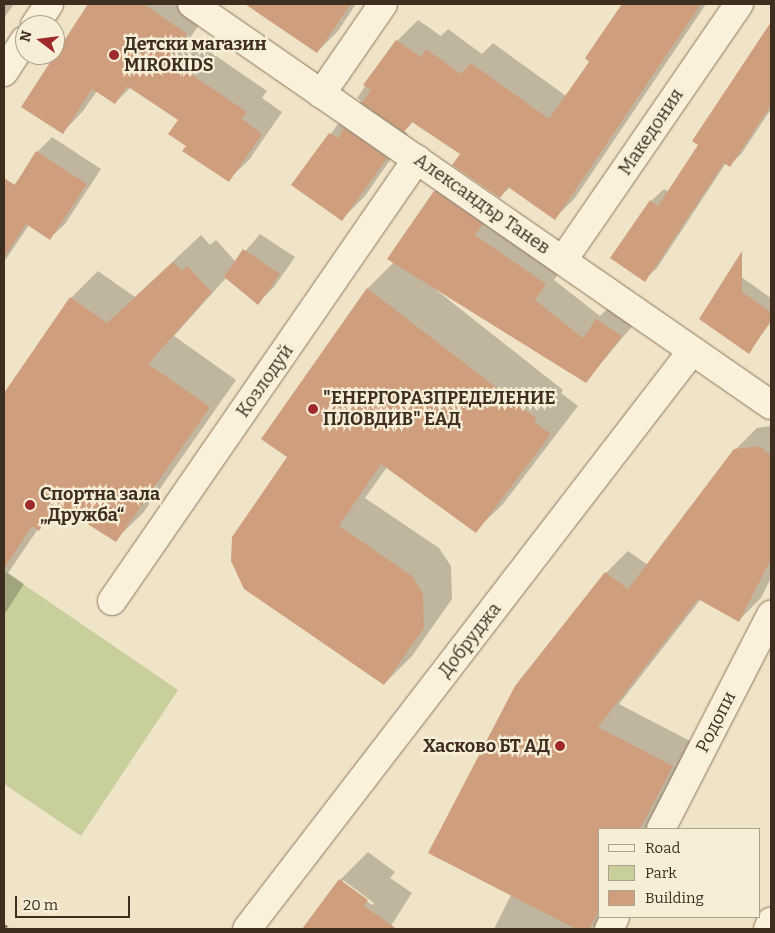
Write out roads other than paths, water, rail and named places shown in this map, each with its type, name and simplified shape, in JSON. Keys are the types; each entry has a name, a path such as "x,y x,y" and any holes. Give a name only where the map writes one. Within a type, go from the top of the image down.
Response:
{"street":[{"path":"42,15 49,4"},
{"name":"Александър Танев","path":"192,4 771,405"},
{"path":"321,94 383,4"},
{"name":"Македония","path":"563,260 739,4"},
{"path":"4,72 15,55"},
{"name":"Козлодуй","path":"112,601 417,160"},
{"name":"Добруджа","path":"247,929 692,351"},
{"name":"Родопи","path":"662,828 771,615"},
{"path":"609,929 615,918"},
{"path":"768,929 771,922"}],"place":[{"name":"Детски магазин MIROKIDS","path":"114,55"},
{"name":"\"ЕНЕРГОРАЗПРЕДЕЛЕНИЕ ПЛОВДИВ\" ЕАД","path":"313,409"},
{"name":"Спортна зала „Дружба“","path":"30,505"},
{"name":"Хасково БТ АД","path":"560,746"}]}
